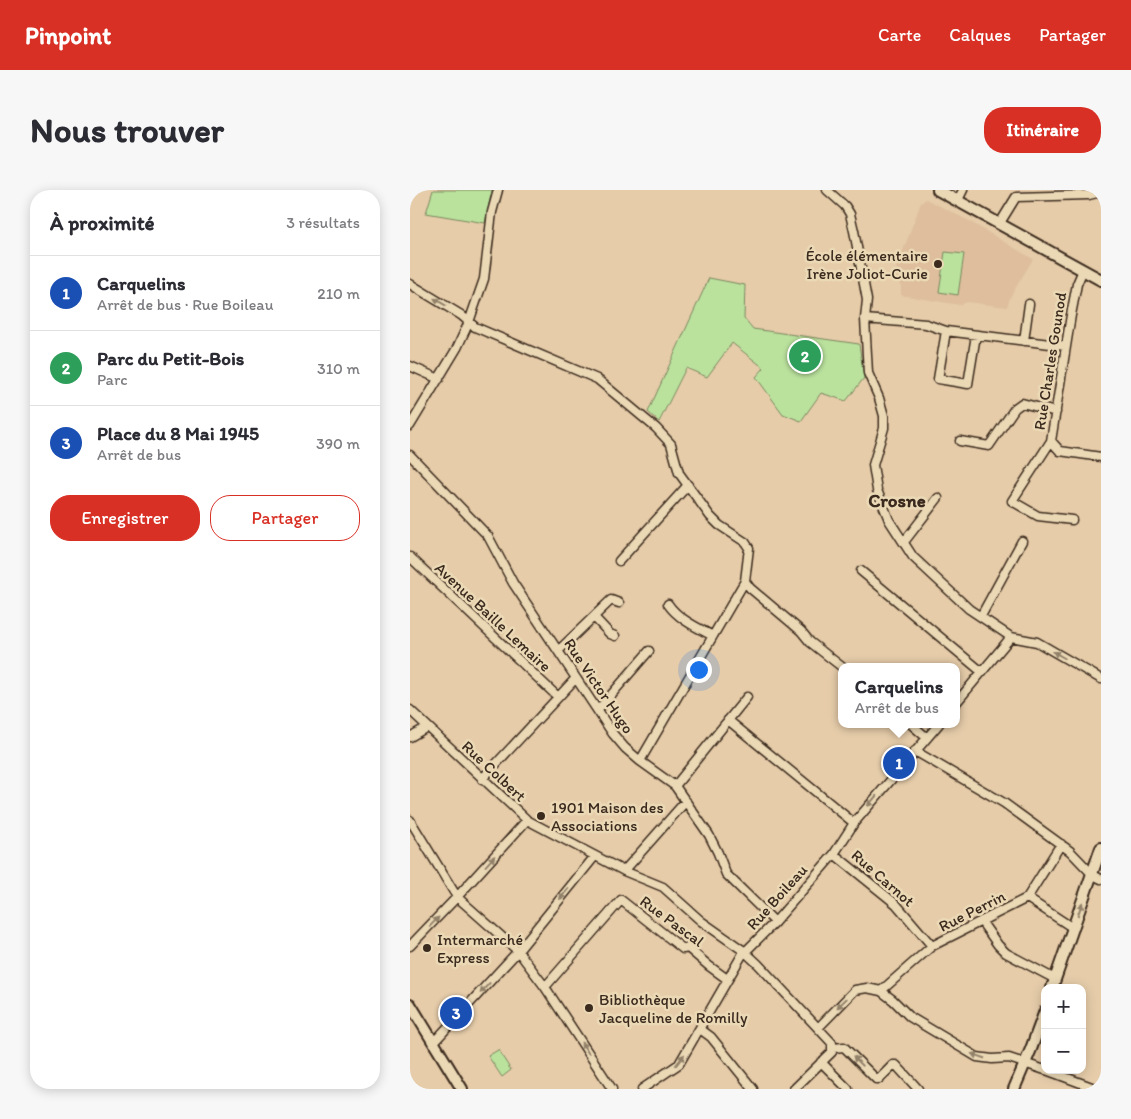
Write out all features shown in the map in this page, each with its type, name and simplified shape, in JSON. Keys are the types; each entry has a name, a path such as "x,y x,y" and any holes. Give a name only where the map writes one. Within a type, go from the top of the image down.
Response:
{"street":[{"path":"411,422 458,348 469,322 484,279 492,212 498,190"},
{"path":"827,190 845,206 850,214 867,300 868,373 879,398 884,416 884,428 874,465 877,490 889,520 913,557 969,609 1011,638 1037,642 1101,679"},
{"path":"938,190 1101,280"},
{"path":"958,200 963,190"},
{"path":"1000,223 1016,197 1089,195 1101,192"},
{"name":"Rue Charles Gounod","path":"1072,520 1038,516 1012,502 1051,441 1077,284 1083,270"},
{"path":"410,284 461,314 476,327 596,380 656,428 671,444 679,473 710,516 745,542 749,548 745,581 640,761"},
{"path":"1024,340 1029,304"},
{"path":"866,319 926,324 946,331 1066,346"},
{"path":"946,331 938,380 968,384 976,334"},
{"path":"410,366 438,379"},
{"path":"960,441 989,446 1014,408 1022,403 1056,412"},
{"path":"1051,441 1060,451 1101,457"},
{"name":"Rue Victor Hugo","path":"410,455 488,536 513,583 614,734 625,748 640,761 675,786 709,835 726,874 775,922"},
{"path":"619,561 688,485"},
{"path":"904,542 938,498"},
{"path":"981,616 1022,542"},
{"name":"Avenue Baille Lemaire","path":"410,557 558,698"},
{"path":"861,571 982,672"},
{"path":"745,581 750,588 802,631 810,642 838,664"},
{"path":"558,651 611,600 619,604"},
{"path":"668,604 672,610 691,624 713,636"},
{"path":"594,617 610,634 615,636"},
{"path":"960,698 1011,638"},
{"path":"598,710 649,651"},
{"path":"482,779 576,678"},
{"path":"675,786 747,697"},
{"name":"Rue Colbert","path":"410,710 527,820 624,871 663,887 701,921 744,951 832,1043 834,1048"},
{"path":"728,720 854,823"},
{"path":"410,737 427,727"},
{"path":"916,728 927,738"},
{"name":"Rue Boileau","path":"642,1089 679,1064 744,951 775,922 834,854 854,823 936,728"},
{"path":"915,751 1004,803 1061,844 1097,876"},
{"path":"624,871 686,801"},
{"path":"410,820 457,897 518,951 545,987 612,1089"},
{"path":"410,946 527,820"},
{"name":"Rue Perrin","path":"882,991 932,946 1027,898 1061,844"},
{"path":"981,921 1006,953 1054,983 1073,928 1097,876 1101,848"},
{"name":"Rue Carnot","path":"834,854 896,904 932,946"},
{"path":"434,1042 518,951 595,856"},
{"path":"1027,898 1073,928"},
{"name":"Rue Pascal","path":"545,987 621,900 683,949 688,948 727,979"},
{"path":"818,1028 855,990 867,988 882,991 910,1017 977,1057 992,1059 1008,1058 1041,1068"},
{"path":"410,1004 462,1089"},
{"path":"1014,1089 1041,1021"},
{"path":"700,1029 711,1038 753,1089"},
{"path":"794,1089 834,1048 844,1047 876,1079 879,1079 893,1065 896,1065 918,1089"},
{"path":"821,1062 848,1089"},
{"path":"1057,1074 1097,1089"}],"shaded area":[{"name":"École élémentaire Irène Joliot-Curie","path":"926,199 967,220 1033,259 1010,297 1007,307 967,302 960,305 901,295 901,285 892,280 921,203"}],"green space":[{"path":"433,190 492,190 485,223 426,213"},
{"path":"945,252 964,254 958,295 939,292"},
{"path":"709,278 745,285 744,318 753,329 859,344 864,378 846,401 821,393 801,421 783,414 756,377 764,368 732,343 707,377 686,368 659,422 648,412"},
{"path":"498,1050 511,1070 502,1077 488,1056"}],"place":[{"name":"École élémentaire Irène Joliot-Curie","path":"938,264"},
{"name":"Parc du Petit-Bois","path":"805,356"},
{"name":"Carquelins","path":"899,763"},
{"name":"1901 Maison des Associations","path":"541,816"},
{"name":"Intermarché Express","path":"427,948"},
{"name":"Bibliothèque Jacqueline de Romilly","path":"589,1008"},
{"name":"Place du 8 Mai 1945","path":"456,1013"}],"district":[{"name":"Crosne","path":"897,500"}]}
